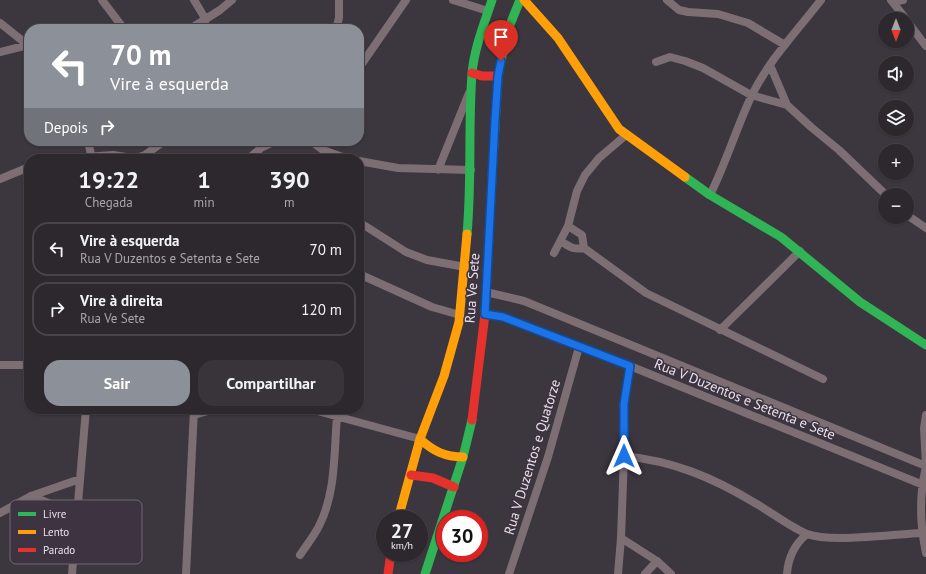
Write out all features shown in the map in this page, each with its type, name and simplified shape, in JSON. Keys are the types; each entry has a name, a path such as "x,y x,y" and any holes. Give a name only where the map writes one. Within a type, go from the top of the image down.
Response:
{"main road":[{"name":"Rua Ve Sete","path":"400,510 420,439 444,376 460,315 465,267 471,170 472,73 475,53 492,0"},
{"name":"Rua Ve Sete","path":"425,574 454,487 472,422 485,314 498,76 508,32 520,0"},
{"path":"524,0 558,38 619,128 626,135 710,195 781,237 800,251 860,302 926,345"},
{"path":"472,73 482,76 498,76"},
{"path":"420,439 439,455 453,458 463,457"},
{"path":"410,475 422,475 436,478 454,487"},
{"path":"388,574 390,562"}],"street":[{"path":"102,0 120,24"},
{"path":"194,0 206,20"},
{"path":"199,24 232,0"},
{"path":"337,24 339,18 339,0"},
{"path":"453,0 488,11"},
{"path":"667,0 679,10 718,14 748,24 785,45"},
{"path":"710,195 719,177 751,95 770,65 821,0"},
{"path":"892,1 903,0"},
{"path":"364,60 403,1"},
{"path":"892,1 900,12"},
{"path":"0,24 24,41"},
{"path":"914,30 926,46"},
{"path":"0,52 24,46"},
{"path":"656,62 670,57 685,61 703,68 751,95 788,105"},
{"path":"770,65 788,105 810,127 839,150 879,188"},
{"path":"438,170 472,86"},
{"path":"554,253 568,226 577,191 585,175 599,158 626,135"},
{"path":"146,154 157,146"},
{"path":"254,154 265,146"},
{"path":"318,146 323,150 334,154"},
{"path":"364,162 398,168 471,170"},
{"path":"0,179 24,169"},
{"path":"914,220 926,228"},
{"path":"364,225 406,252 427,260 465,267"},
{"path":"568,226 582,235 584,248 646,293 823,379"},
{"path":"561,241 569,247 577,250 584,248"},
{"path":"720,330 800,251"},
{"path":"364,276 432,307 460,315"},
{"path":"486,292 524,301 926,466"},
{"name":"Rua V Duzentos e Setenta e Sete","path":"485,314 503,317 579,346 924,485"},
{"name":"Rua V Duzentos e Quatorze","path":"509,574 548,457 579,346"},
{"path":"0,365 24,365"},
{"path":"618,574 624,456 624,404 630,366"},
{"path":"78,500 86,414"},
{"path":"186,574 194,414"},
{"path":"329,414 420,439"},
{"path":"926,415 924,428 926,466 922,533 926,553"},
{"path":"300,555 319,526 328,503 332,483 337,416"},
{"path":"624,456 650,459 676,465 736,491 807,534 827,537 922,533"},
{"path":"24,500 80,479"},
{"path":"32,496 42,500"},
{"path":"0,513 10,508"},
{"path":"787,574 788,563 794,549 807,534"},
{"path":"621,538 657,561 671,574"},
{"path":"645,574 657,561"},
{"path":"72,574 73,564"}],"traffic: fast":[{"path":"467,234 472,74 477,46 492,0"},
{"path":"492,177 498,76 507,32 520,0"},
{"path":"685,177 710,195 781,237 860,302 926,345"},
{"path":"425,574 463,457 472,420"}],"traffic: slow":[{"path":"524,0 558,38 619,129 685,177"},
{"path":"400,510 420,439 444,376 459,322 467,234"},
{"path":"420,439 430,447 440,452 451,456 463,457"}],"traffic: jam":[{"path":"472,73 482,76 498,76"},
{"path":"472,420 485,314 492,177"},
{"path":"411,475 433,478 454,487"},
{"path":"388,574 390,562"}],"route":[{"path":"501,61 498,76 495,120 485,314 503,317 630,366 624,404 624,456"}]}
